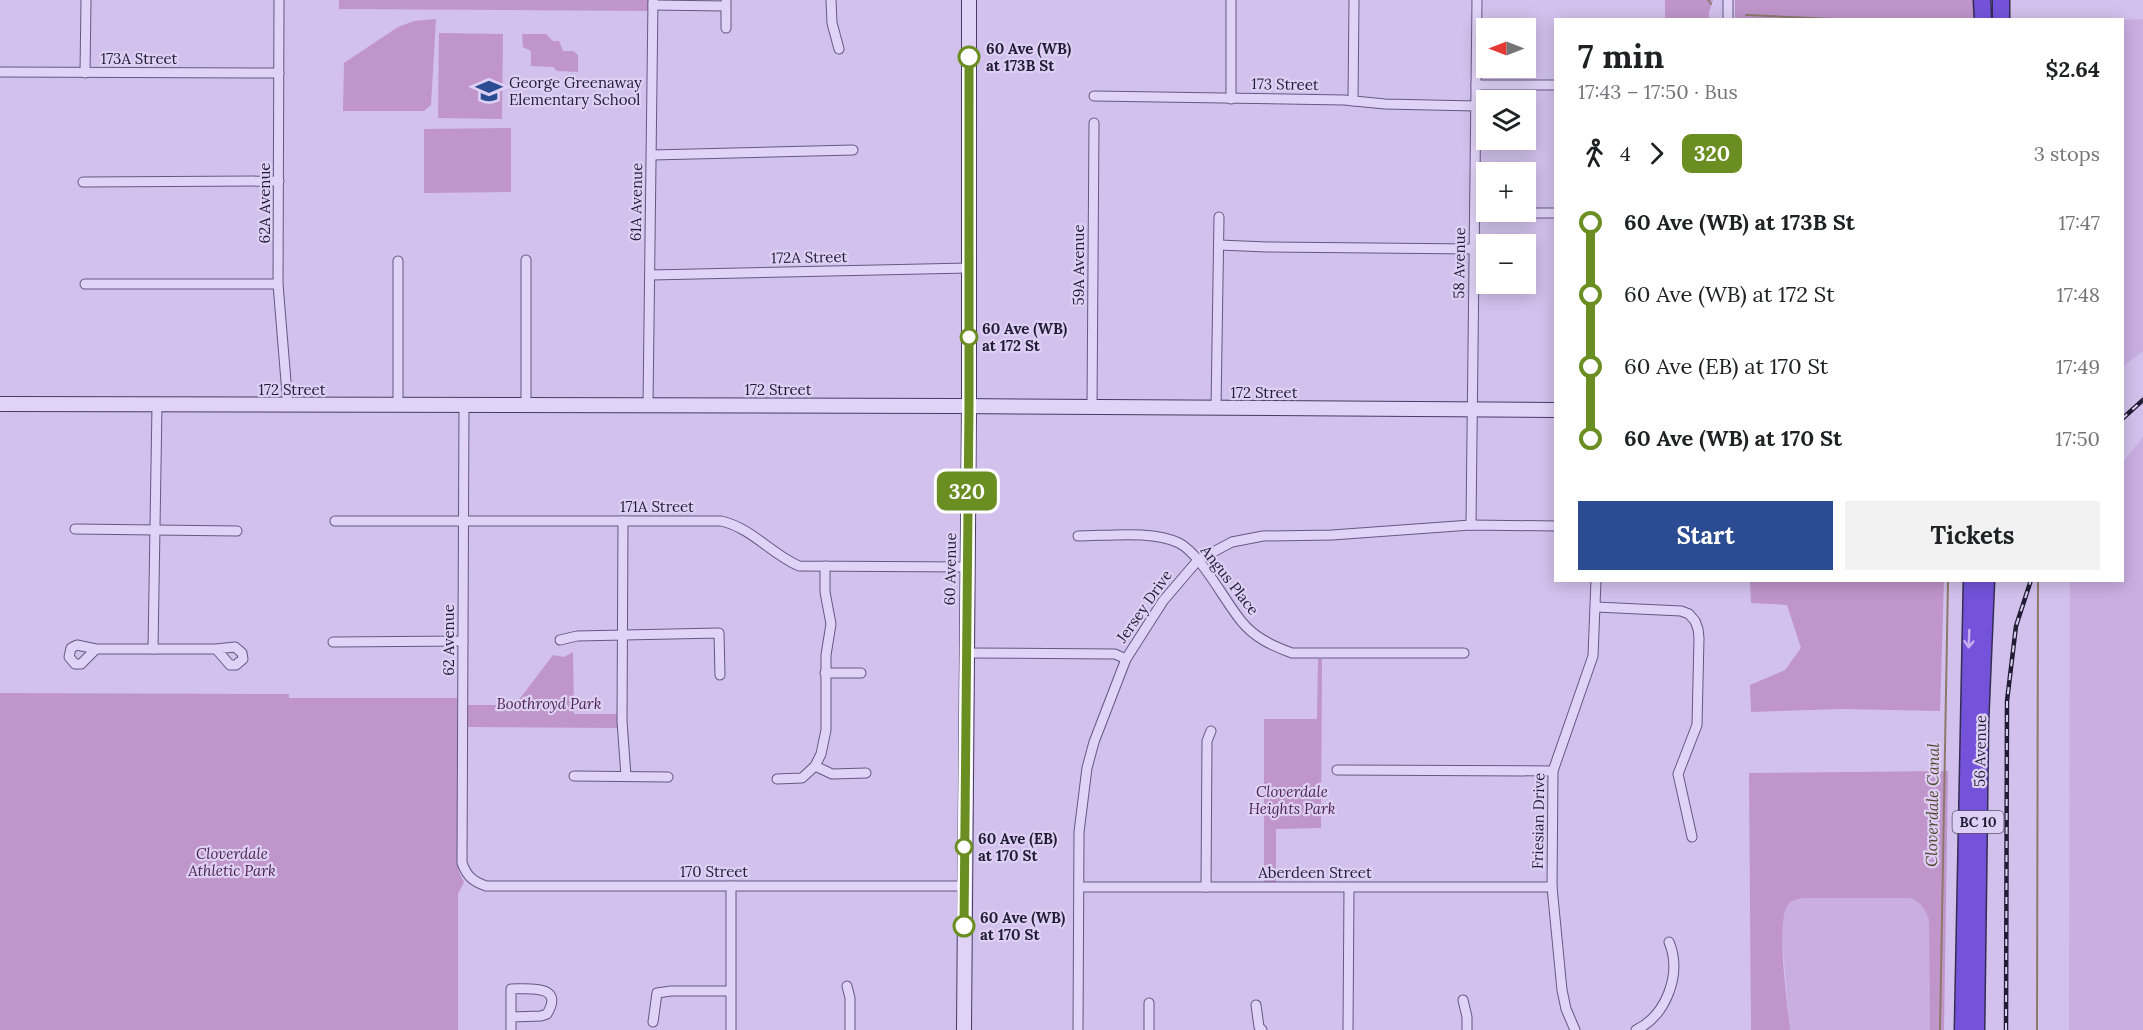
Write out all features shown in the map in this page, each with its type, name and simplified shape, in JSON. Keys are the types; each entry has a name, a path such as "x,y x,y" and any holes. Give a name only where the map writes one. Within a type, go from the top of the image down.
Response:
{"highway":[{"path":"1982,0 1983,18"},
{"path":"2001,0 2001,18"},
{"name":"56 Avenue","path":"1963,1030 1972,582"},
{"name":"56 Avenue","path":"1976,1030 1980,722 1986,582"}],"street":[{"path":"85,73 86,0"},
{"name":"62A Avenue","path":"279,0 278,284 288,406"},
{"path":"831,0 832,23 839,49"},
{"name":"60 Avenue","path":"963,1030 969,406 969,0"},
{"path":"1231,0 1231,99"},
{"path":"1353,101 1354,0"},
{"name":"58 Avenue","path":"1476,90 1477,0"},
{"path":"1728,0 1728,18"},
{"path":"653,3 726,3 726,28"},
{"name":"61A Avenue","path":"648,405 653,3"},
{"name":"173A Street","path":"0,72 279,73"},
{"path":"1476,85 1554,85"},
{"name":"173 Street","path":"1094,96 1476,106"},
{"name":"58 Avenue","path":"1472,525 1476,106"},
{"name":"59A Avenue","path":"1092,407 1094,123"},
{"path":"652,155 853,150"},
{"path":"83,182 279,182"},
{"path":"1475,213 1554,213"},
{"path":"1216,408 1219,217"},
{"path":"1219,245 1474,249"},
{"path":"526,260 526,405"},
{"path":"398,261 398,405"},
{"name":"172A Street","path":"651,275 968,268"},
{"path":"85,284 278,284"},
{"name":"172 Street","path":"0,404 969,406 1554,411"},
{"path":"153,649 157,405"},
{"name":"62 Avenue","path":"464,405 462,863 467,875"},
{"name":"171A Street","path":"335,521 721,520 736,524 786,560 799,566 966,567"},
{"path":"623,521 622,720 626,776"},
{"name":"Jersey Drive","path":"1078,1030 1079,832 1087,768 1094,742 1126,658 1163,601 1198,560 1232,542 1263,536 1332,535 1472,525 1554,526"},
{"path":"75,529 237,531"},
{"name":"Angus Place","path":"1078,536 1156,536 1180,543 1198,560 1243,623 1266,643 1292,653 1464,653"},
{"path":"777,778 802,778 815,766 821,754 826,730 825,673 831,624 825,592 825,566"},
{"name":"Friesian Drive","path":"1575,1030 1566,1009 1562,990 1552,887 1553,771 1590,666 1594,646 1596,582"},
{"path":"1596,607 1681,611 1689,614 1698,628 1698,716 1695,734 1677,780 1692,837"},
{"path":"560,640 577,636 622,634 720,633 720,675"},
{"path":"333,642 463,641"},
{"path":"96,649 216,650"},
{"path":"966,653 1115,654 1126,658"},
{"path":"825,673 861,673"},
{"path":"1206,887 1207,741 1212,731"},
{"path":"815,766 832,774 866,773"},
{"path":"1337,770 1553,771"},
{"path":"574,776 668,777"},
{"name":"170 Street","path":"467,875 475,882 486,886 964,886"},
{"path":"731,886 731,1030"},
{"name":"Aberdeen Street","path":"1079,887 1552,887"},
{"path":"1348,1030 1349,888"},
{"path":"1636,1030 1654,1017 1668,996 1674,961 1669,942"},
{"path":"847,986 850,998 850,1030"},
{"path":"511,1017 547,1014 551,1002 549,994 546,990 540,989 511,989 511,1017 511,1030"},
{"path":"653,1022 657,993 730,990"},
{"path":"1463,1000 1467,1030"},
{"path":"1149,1003 1149,1030"},
{"path":"1256,1005 1258,1027 1262,1030"}],"shaded area":[{"path":"2143,19 2143,351 2124,365 2124,20"},
{"path":"2143,437 2143,1030 2069,1030 2070,582 2124,582 2124,461"},
{"path":"1911,898 1919,902 1929,920 1930,1030 1790,1030 1782,936 1783,918 1787,906 1794,899"}],"green space":[{"path":"339,0 649,0 649,11 339,9"},
{"path":"1665,0 1713,0 1709,18 1665,18"},
{"path":"1735,0 1975,0 1975,18 1735,18"},
{"path":"436,19 431,105 424,111 343,111 344,63 398,27 414,21"},
{"path":"439,33 503,34 502,119 438,118"},
{"path":"522,34 546,34 553,41 559,41 563,51 573,51 578,55 578,72 531,66 531,51 523,47"},
{"path":"511,128 511,192 424,193 424,129"},
{"path":"1750,582 1944,582 1940,711 1842,709 1751,712 1750,685 1785,670 1801,648 1787,605 1751,603"},
{"name":"Boothroyd Park","path":"573,652 574,714 618,714 618,728 468,727 468,705 515,705 553,655 564,657"},
{"name":"Cloverdale Heights Park","path":"1318,659 1322,659 1321,828 1276,829 1276,882 1264,882 1264,719 1317,719"},
{"name":"Cloverdale Athletic Park","path":"0,693 289,694 289,698 457,698 457,863 464,882 458,894 458,1030 0,1030"},
{"path":"1948,771 1944,1030 1930,1030 1929,920 1920,904 1911,898 1804,898 1793,900 1784,915 1782,946 1790,1030 1751,1030 1749,773"}],"waterway":[{"name":"Cloverdale Canal","path":"1708,0 1711,4"},
{"name":"Cloverdale Canal","path":"1746,15 1813,18"},
{"name":"Cloverdale Canal","path":"1940,1030 1948,582"},
{"path":"2037,1030 2038,582"}],"railway":[{"path":"2124,417 2143,400"},
{"path":"2006,1030 2007,701 2016,626 2030,582"}],"bus line":[{"name":"320","path":"964,926 969,406 967,289 969,57"}],"place":[{"name":"60 Ave (WB) at 173B St","path":"969,57"},
{"name":"George Greenaway Elementary School","path":"489,91"},
{"name":"60 Ave (WB) at 172 St","path":"969,337"},
{"name":"60 Ave (EB) at 170 St","path":"964,847"},
{"name":"60 Ave (WB) at 170 St","path":"964,926"}]}
